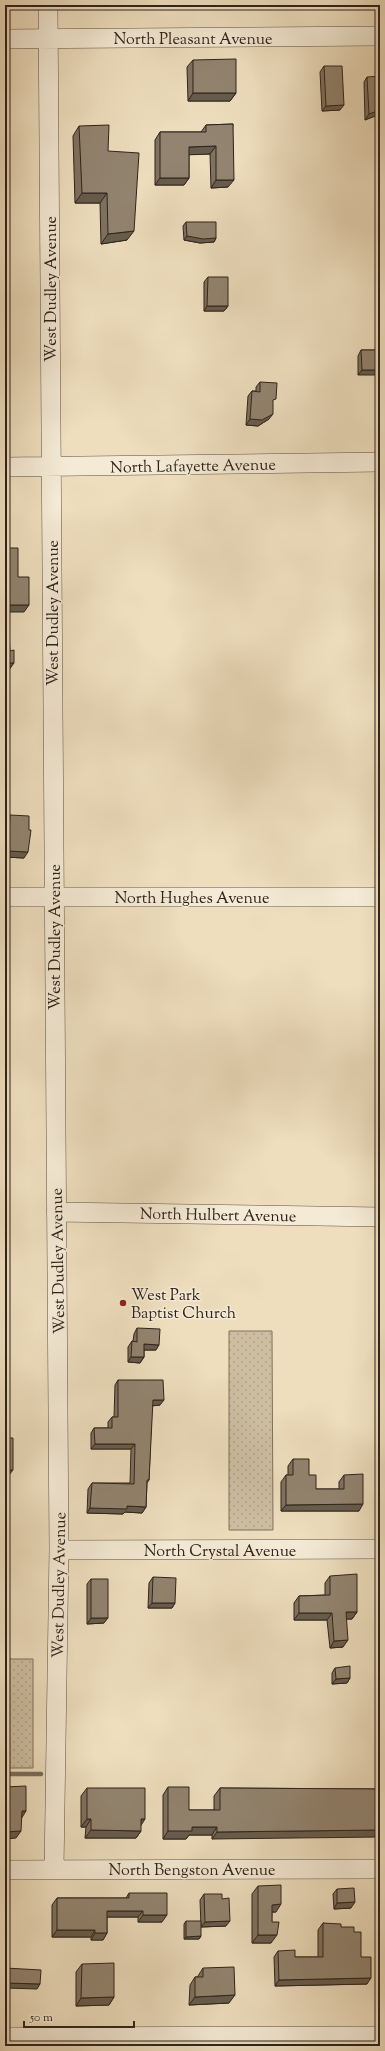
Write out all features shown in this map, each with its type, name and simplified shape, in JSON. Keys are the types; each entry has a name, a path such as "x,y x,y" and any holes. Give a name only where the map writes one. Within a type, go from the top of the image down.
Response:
{"street":[{"name":"West Dudley Avenue","path":"48,5 52,468 53,897 59,1550 54,1870"},
{"name":"North Pleasant Avenue","path":"5,39 380,36"},
{"name":"North Lafayette Avenue","path":"5,467 52,468 380,462"},
{"name":"North Hughes Avenue","path":"5,897 380,897"},
{"name":"North Hulbert Avenue","path":"56,1212 380,1217"},
{"name":"North Crystal Avenue","path":"59,1550 380,1549"},
{"name":"North Bengston Avenue","path":"5,1870 380,1869"},
{"path":"5,2037 380,2036"}],"shaded area":[{"path":"229,1331 272,1331 273,1530 229,1530"},
{"path":"5,1659 33,1659 33,1768 5,1768"}],"building":[{"path":"236,59 236,93 193,93 193,60"},
{"path":"324,66 342,66 344,105 326,106"},
{"path":"380,76 380,110 369,114 367,77"},
{"path":"233,124 234,180 216,180 216,146 189,147 189,178 160,178 160,132 206,132 206,125"},
{"path":"109,125 108,151 139,153 134,231 108,234 107,193 82,193 79,126"},
{"path":"186,222 216,222 216,238 203,239 187,236"},
{"path":"208,277 228,277 228,306 207,306"},
{"path":"361,350 380,350 380,370 362,370"},
{"path":"260,382 277,383 276,399 273,400 273,414 262,420 250,419 252,391 260,392"},
{"path":"5,548 18,548 18,577 29,577 29,605 5,605"},
{"path":"5,634 9,634 10,651 14,650 14,663 5,663"},
{"path":"10,815 29,816 29,830 31,830 28,852 8,851"},
{"path":"137,1328 160,1329 159,1345 144,1344 144,1357 131,1357 132,1341 137,1342"},
{"path":"118,1380 163,1380 164,1400 153,1400 149,1480 147,1480 146,1507 127,1506 127,1509 90,1508 92,1483 134,1484 135,1444 95,1444 94,1428 112,1428 112,1417 118,1417"},
{"path":"5,1438 13,1438 13,1470 5,1470"},
{"path":"293,1459 309,1459 309,1475 316,1475 316,1489 344,1489 344,1475 363,1474 363,1504 286,1505 286,1475 293,1475"},
{"path":"357,1574 357,1612 346,1612 348,1640 334,1641 332,1613 299,1613 299,1596 330,1595 330,1576"},
{"path":"153,1577 176,1578 175,1603 152,1603"},
{"path":"91,1579 108,1579 108,1618 91,1618"},
{"path":"350,1666 350,1678 336,1679 335,1668"},
{"path":"26,1786 26,1811 22,1811 21,1831 5,1832 5,1787"},
{"path":"168,1787 189,1787 189,1810 220,1810 220,1788 380,1789 380,1830 217,1832 217,1827 192,1827 192,1831 168,1831"},
{"path":"87,1788 145,1788 145,1819 141,1819 141,1831 91,1830 91,1819 87,1819"},
{"path":"281,1885 281,1904 272,1905 272,1922 279,1922 277,1935 258,1935 258,1886"},
{"path":"354,1888 355,1902 337,1903 337,1889"},
{"path":"129,1893 167,1893 167,1915 143,1915 143,1911 107,1911 107,1933 95,1933 95,1930 57,1930 57,1898 129,1898"},
{"path":"204,1894 222,1894 222,1899 229,1898 230,1921 205,1922"},
{"path":"5,1897 8,1897 8,1931 5,1931"},
{"path":"186,1921 201,1921 201,1936 186,1937"},
{"path":"323,1923 341,1924 341,1927 354,1927 354,1932 361,1932 361,1957 371,1957 371,1978 279,1980 278,1951 295,1950 295,1957 323,1957"},
{"path":"114,1963 114,1997 81,1998 82,1964"},
{"path":"234,1967 235,1995 195,1997 195,1977 203,1977 203,1968"},
{"path":"5,1968 41,1970 40,1984 5,1983"}],"waterway":[{"path":"5,1774 41,1774"}],"place":[{"name":"West Park Baptist Church","path":"123,1303"}]}
